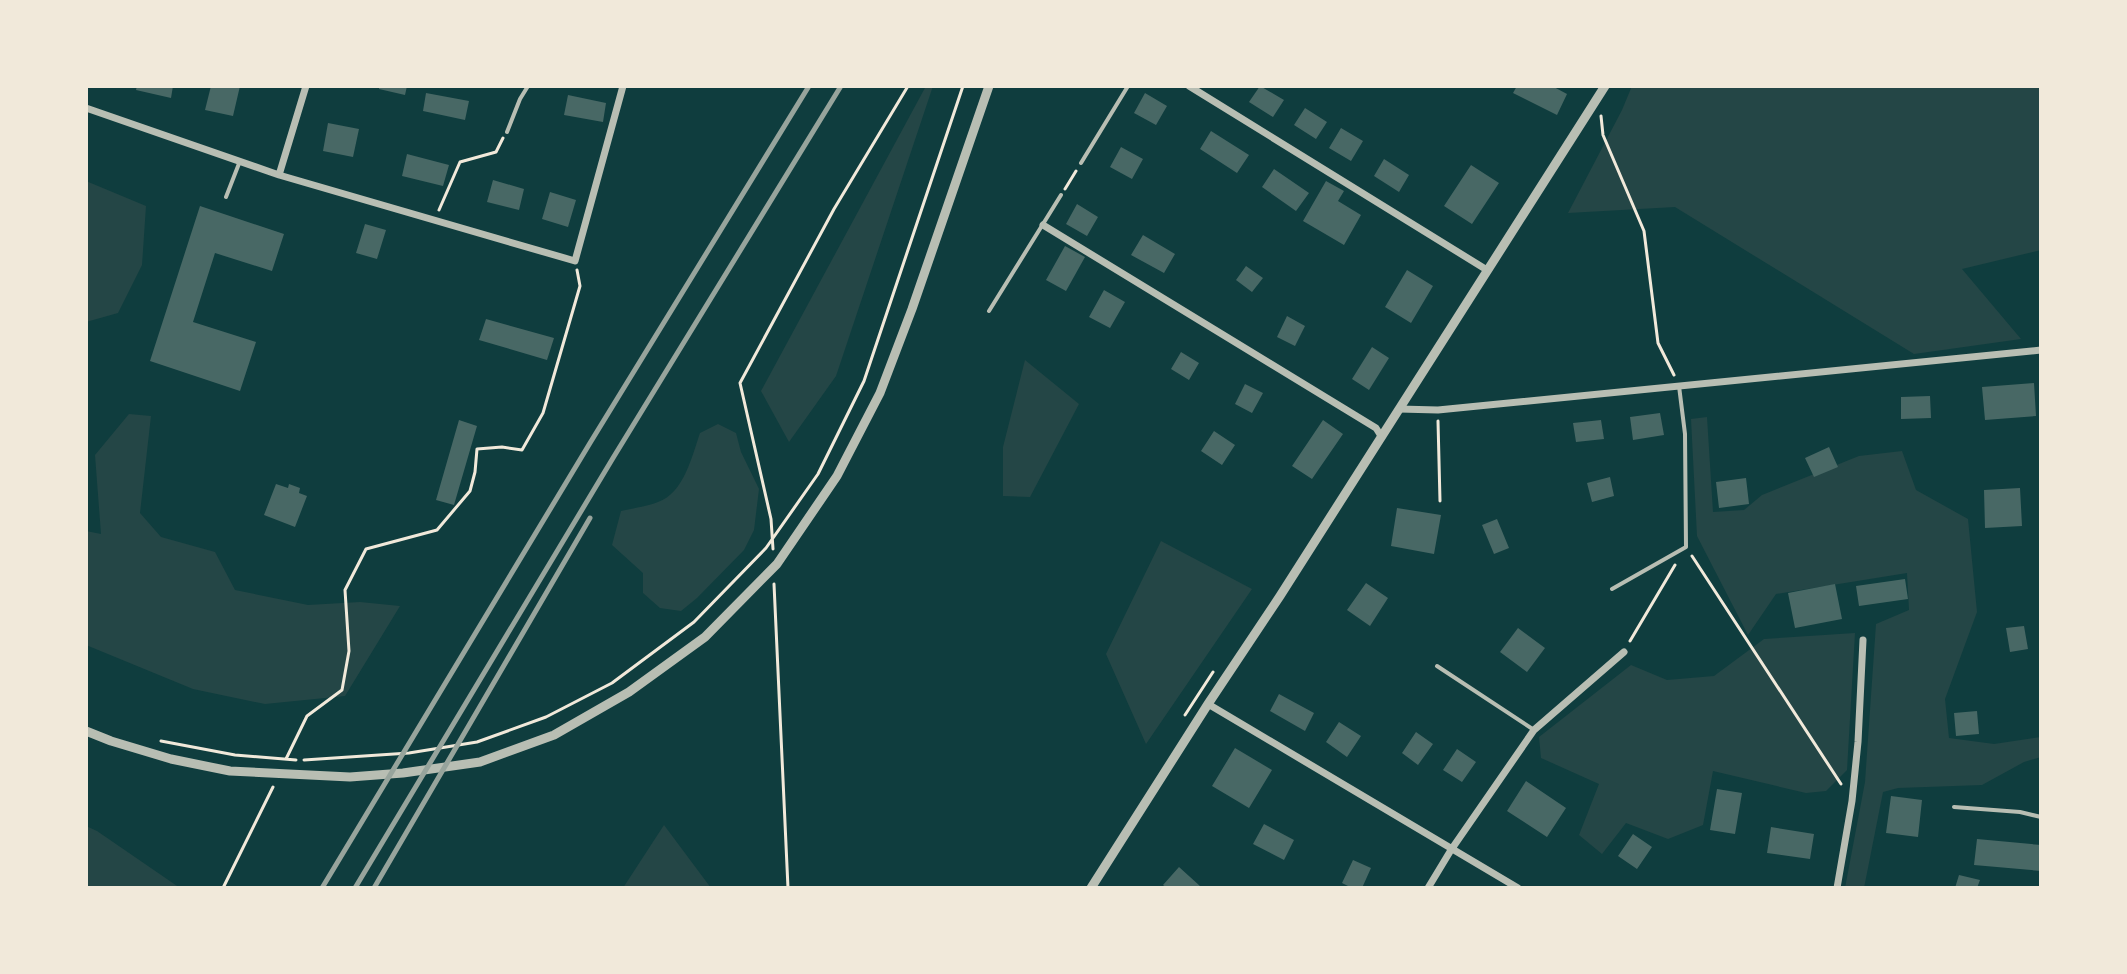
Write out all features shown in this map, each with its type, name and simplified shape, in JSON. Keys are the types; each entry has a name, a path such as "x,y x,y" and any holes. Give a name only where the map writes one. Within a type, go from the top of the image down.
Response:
{"street":[{"path":"279,175 306,86"},
{"path":"86,108 279,175 575,261 623,86"},
{"path":"86,731 171,759 230,771 350,777 480,762 554,735 629,692 705,637 777,564 837,476 880,393 989,86"},
{"path":"1189,86 1487,270"},
{"path":"1091,888 1605,86"},
{"path":"1043,225 1376,428 1381,436"},
{"path":"1399,409 1438,410 2041,350"},
{"path":"1837,888 1852,801 1863,640"},
{"path":"1428,888 1534,730 1624,652"},
{"path":"1208,704 1518,888"}],"lane":[{"path":"507,132 528,86"},
{"path":"1081,163 1128,86"},
{"path":"226,197 240,161"},
{"path":"989,311 1061,195"},
{"path":"1612,589 1686,547 1685,434 1679,386"},
{"path":"1437,666 1534,730"},
{"path":"1954,807 2020,812 2041,817"}],"path":[{"path":"773,549 771,519 740,383 834,209 908,86"},
{"path":"160,741 235,755 302,761 409,753 477,742 546,717 612,683 694,622 766,548 818,474 864,381 963,86"},
{"path":"1598,97 1603,135 1644,231 1658,343 1679,386"},
{"path":"435,220 460,162 496,152 507,132"},
{"path":"1061,195 1081,163"},
{"path":"281,769 307,716 342,690 349,651 345,590 366,549 437,530 470,491 477,449 502,447 522,450 543,413 580,286 575,261"},
{"path":"1438,410 1440,501"},
{"path":"1624,652 1686,547 1852,801"},
{"path":"774,580 788,888"},
{"path":"223,888 275,783"}],"shaded area":[{"path":"926,86 933,86 836,376 789,442 761,391"},
{"path":"1632,86 2041,86 2041,250 1962,269 2021,339 1914,354 1675,207 1568,213"},
{"path":"86,181 146,206 142,265 118,313 86,322"},
{"path":"1025,360 1079,404 1030,497 1003,496 1003,447"},
{"path":"129,414 151,416 140,513 161,537 215,552 235,590 308,605 360,602 400,606 345,696 265,704 193,689 86,645 86,531 101,534 95,455"},
{"path":"1707,417 1713,512 1744,510 1762,495 1859,456 1902,451 1916,490 1968,519 1977,612 1945,699 1949,738 1994,744 2041,737 2041,757 2024,762 1982,785 1898,788 1883,792 1864,888 1845,888 1865,782 1876,624 1909,610 1907,573 1776,594 1748,635 1697,536 1691,419"},
{"path":"718,424 736,433 741,452 759,489 754,530 744,550 697,598 681,611 660,608 643,593 643,573 612,545 621,511 658,502 674,491 686,473 700,433"},
{"path":"1161,541 1252,589 1146,744 1106,654"},
{"path":"1855,633 1847,770 1826,791 1806,793 1713,771 1703,825 1668,839 1626,823 1602,854 1579,835 1599,784 1541,758 1539,737 1631,665 1667,680 1714,676 1764,639"},
{"path":"664,825 711,888 623,888"},
{"path":"86,826 97,831 180,888 86,888"}],"building":[{"path":"137,86 173,86 171,98 136,90"},
{"path":"211,86 240,86 233,116 205,110"},
{"path":"379,86 407,86 405,95 379,89"},
{"path":"1260,86 1284,100 1273,117 1249,102"},
{"path":"1517,86 1552,86 1567,94 1557,115 1513,93"},
{"path":"426,93 469,101 465,120 423,111"},
{"path":"1145,93 1167,106 1156,125 1134,113"},
{"path":"568,95 606,103 603,122 564,115"},
{"path":"1305,108 1327,122 1316,139 1294,125"},
{"path":"328,123 359,129 353,157 323,151"},
{"path":"1341,128 1363,141 1351,161 1329,148"},
{"path":"1211,131 1249,155 1237,173 1200,149"},
{"path":"1121,147 1143,159 1132,179 1110,167"},
{"path":"407,154 449,165 443,186 402,176"},
{"path":"1384,159 1409,175 1399,192 1374,176"},
{"path":"1471,165 1499,183 1472,224 1444,206"},
{"path":"1274,169 1309,193 1296,211 1262,187"},
{"path":"493,180 524,189 519,210 487,202"},
{"path":"1326,181 1344,191 1338,201 1361,215 1344,245 1303,221"},
{"path":"550,192 576,200 568,227 542,219"},
{"path":"1077,204 1098,217 1087,236 1066,224"},
{"path":"200,206 284,234 272,271 215,253 193,322 256,342 240,391 150,361"},
{"path":"365,224 386,230 377,259 356,253"},
{"path":"1143,235 1175,254 1164,273 1131,255"},
{"path":"1065,246 1085,257 1066,291 1046,280"},
{"path":"1246,266 1263,278 1252,292 1236,280"},
{"path":"1407,270 1433,286 1411,323 1385,307"},
{"path":"1104,290 1125,302 1110,328 1089,317"},
{"path":"1287,316 1305,326 1295,346 1277,337"},
{"path":"486,319 554,338 547,360 479,340"},
{"path":"1372,347 1389,358 1369,390 1352,379"},
{"path":"1181,352 1199,363 1189,380 1171,369"},
{"path":"2034,383 2036,416 1985,420 1982,387"},
{"path":"1245,384 1263,393 1252,413 1235,404"},
{"path":"1930,396 1931,418 1901,419 1901,397"},
{"path":"1660,413 1664,435 1633,440 1630,417"},
{"path":"459,420 477,426 454,505 436,500"},
{"path":"1323,420 1343,434 1312,479 1292,466"},
{"path":"1601,420 1604,439 1576,442 1573,423"},
{"path":"1214,431 1235,445 1222,465 1201,451"},
{"path":"1829,447 1838,467 1814,477 1805,458"},
{"path":"1610,477 1614,496 1592,502 1587,483"},
{"path":"1746,478 1749,504 1719,508 1716,482"},
{"path":"276,484 300,488 299,493 307,496 295,527 264,515"},
{"path":"2020,488 2022,526 1985,528 1984,490"},
{"path":"1397,508 1441,515 1434,554 1391,546"},
{"path":"1497,519 1509,548 1494,554 1482,525"},
{"path":"1905,579 1908,599 1859,606 1856,586"},
{"path":"1366,583 1388,598 1370,626 1347,610"},
{"path":"1835,584 1842,619 1795,628 1788,593"},
{"path":"2024,626 2028,649 2010,652 2006,628"},
{"path":"1518,628 1545,648 1527,672 1500,652"},
{"path":"1279,694 1314,713 1305,731 1270,711"},
{"path":"1977,711 1979,734 1956,736 1954,713"},
{"path":"1339,722 1361,736 1347,757 1326,742"},
{"path":"1416,732 1433,744 1418,765 1402,753"},
{"path":"1235,748 1272,770 1249,808 1212,786"},
{"path":"1457,749 1476,762 1462,782 1443,770"},
{"path":"1526,781 1566,808 1547,837 1507,811"},
{"path":"1717,789 1742,793 1735,834 1710,830"},
{"path":"1891,796 1922,800 1918,837 1886,833"},
{"path":"1264,824 1294,840 1284,860 1253,844"},
{"path":"1771,827 1814,834 1810,859 1767,853"},
{"path":"1633,834 1652,847 1637,869 1618,856"},
{"path":"1977,839 2041,845 2041,871 1974,865"},
{"path":"1353,860 1371,868 1362,888 1352,888 1342,883"},
{"path":"1179,867 1199,888 1167,888 1163,885"},
{"path":"1959,875 1980,880 1977,888 1955,888"}],"railway":[{"path":"322,888 809,86"},
{"path":"355,888 841,86"},
{"path":"374,888 590,518"}]}
